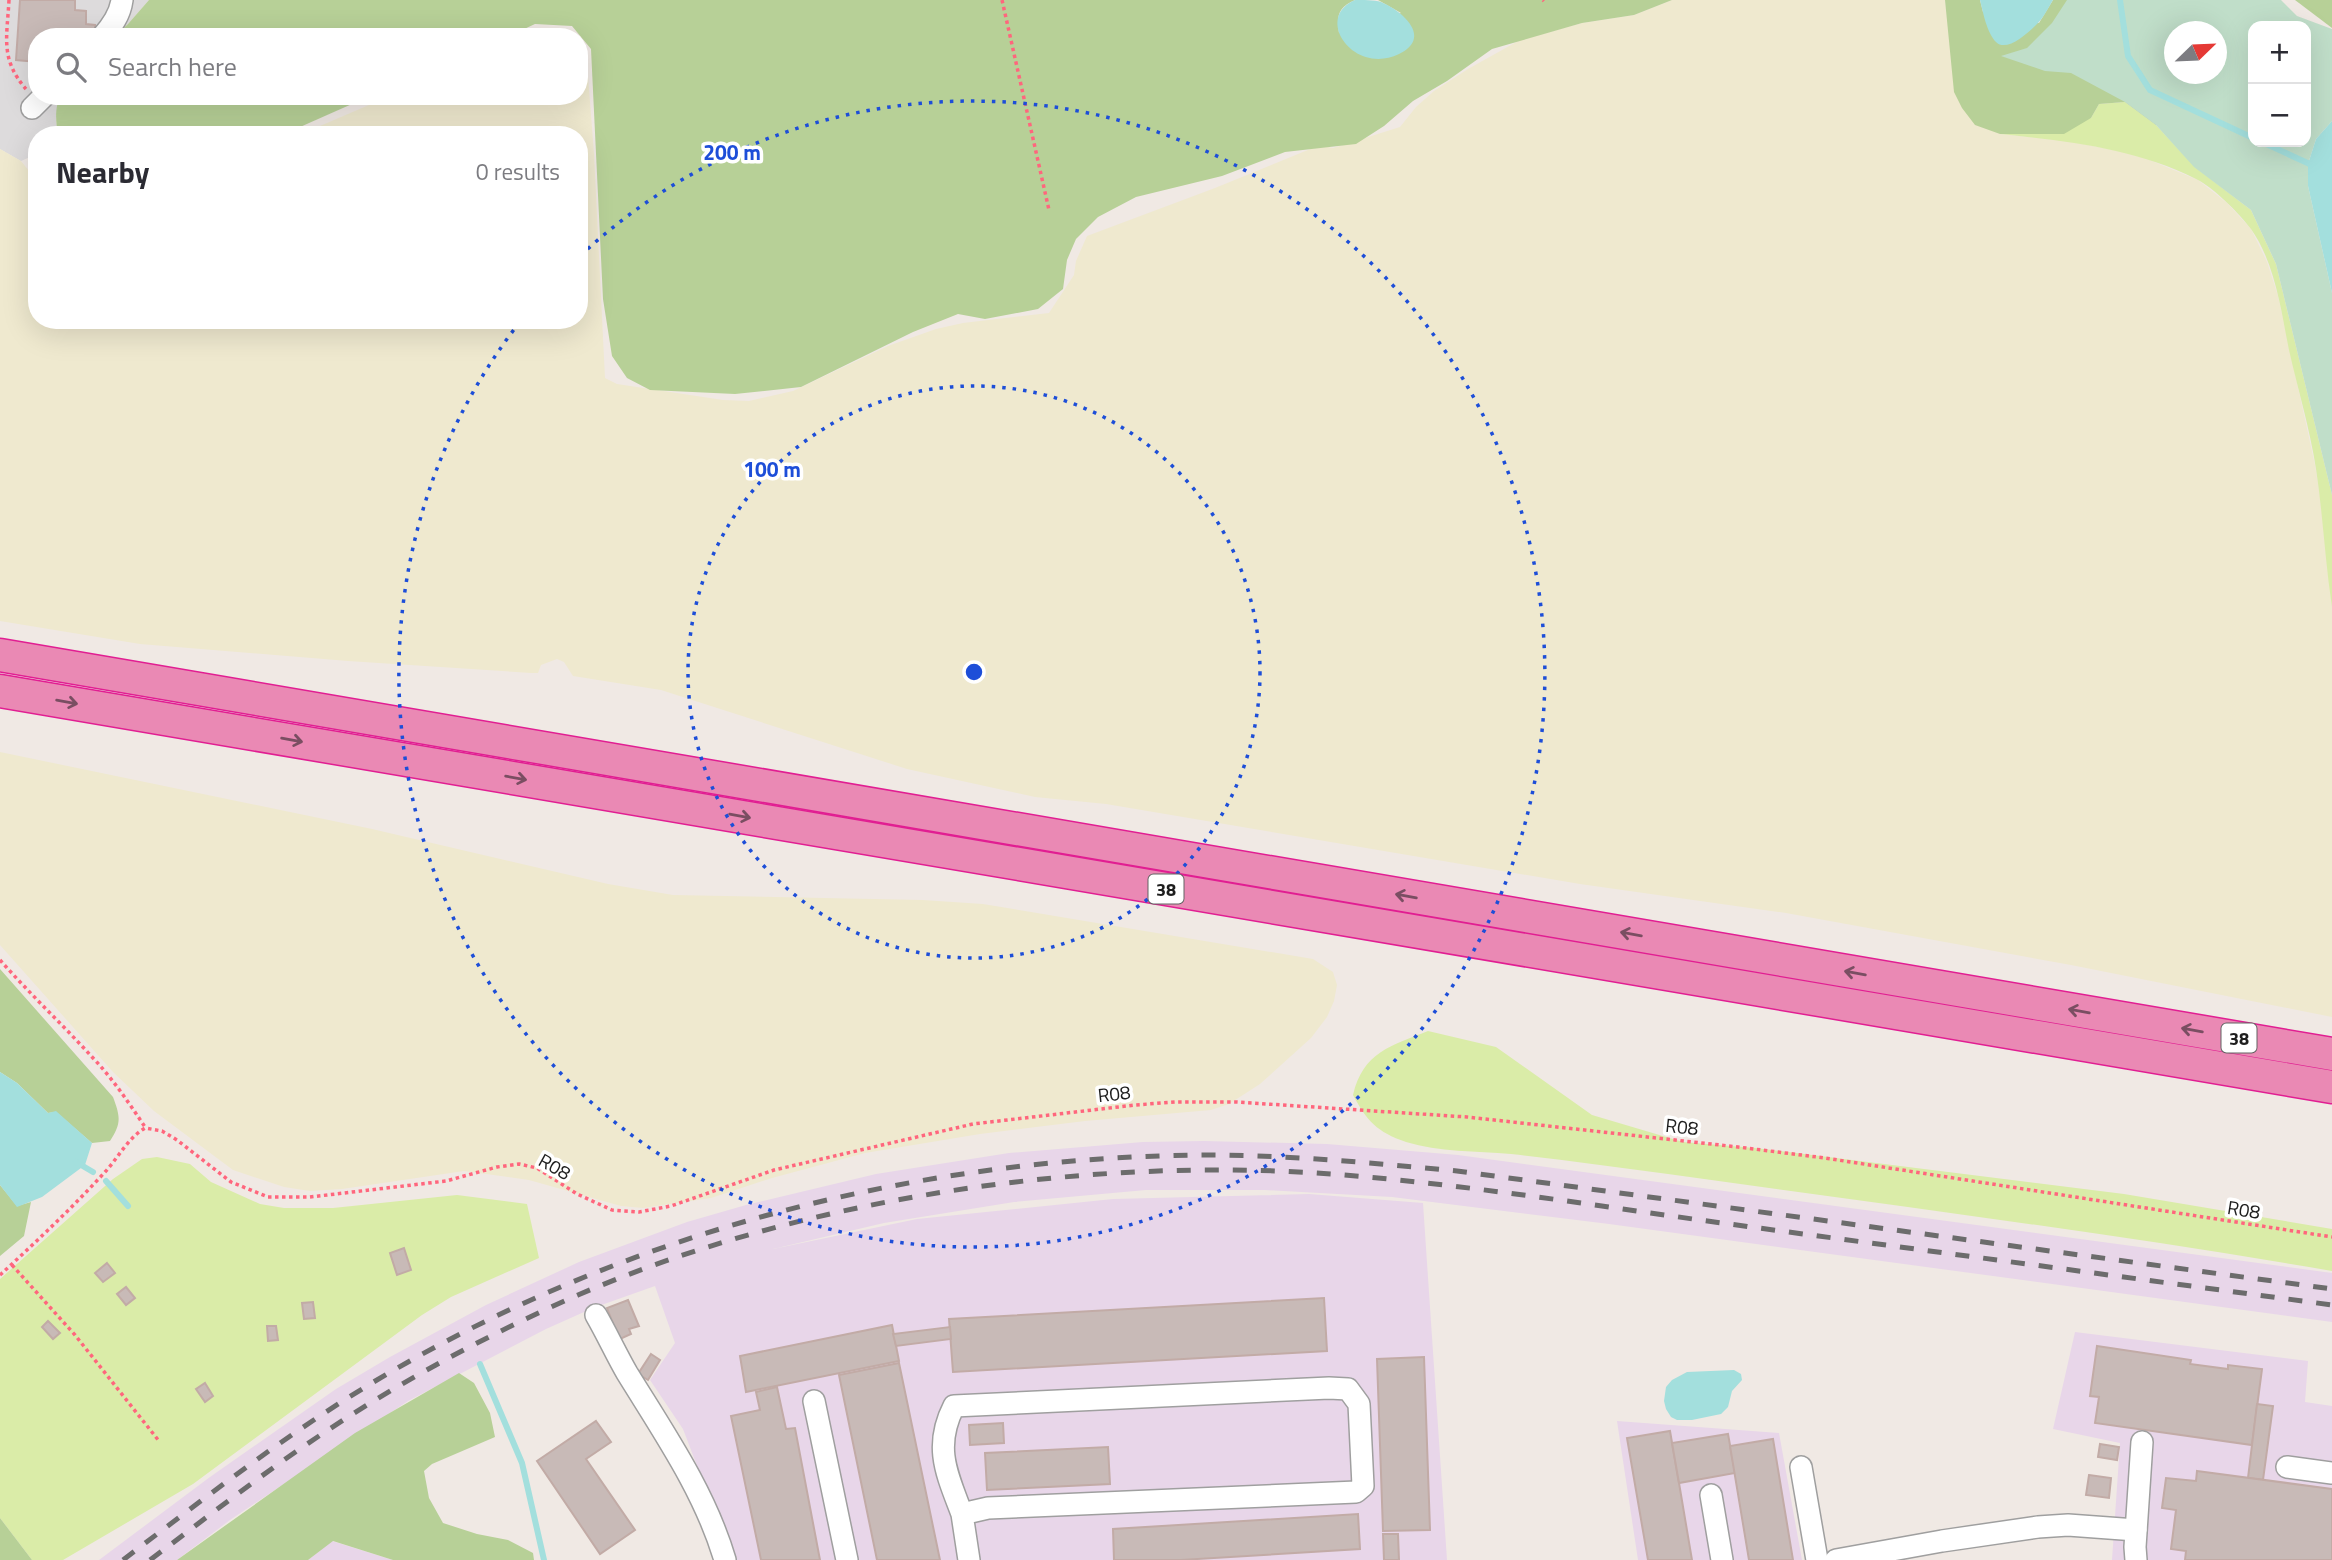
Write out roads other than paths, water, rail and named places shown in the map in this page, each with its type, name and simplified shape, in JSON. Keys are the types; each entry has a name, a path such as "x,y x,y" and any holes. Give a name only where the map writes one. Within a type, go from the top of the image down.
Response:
{"highway":[{"name":"38","path":"0,655 2332,1054"},
{"name":"38","path":"0,691 2332,1087"}],"lane":[{"path":"110,28 121,10 122,0"},
{"path":"596,1315 625,1370 680,1458 700,1498 724,1560"},
{"path":"962,1514 988,1508 1356,1492 1363,1486 1359,1404 1348,1390 1329,1388 954,1406 945,1423 942,1446 949,1479 962,1514 969,1560"},
{"path":"814,1401 846,1560"},
{"path":"2136,1560 2142,1442"},
{"path":"1801,1466 1817,1560"},
{"path":"2287,1467 2332,1473"},
{"path":"1711,1495 1722,1560"},
{"path":"1836,1560 2038,1527 2068,1525 2136,1530"}],"water":[{"path":"1355,0 1381,2 1405,18 1414,33 1414,40 1409,48 1382,59 1367,57 1354,51 1344,42 1338,19 1343,8"},
{"path":"1980,0 2053,0 2034,27 2018,40 2001,45 1990,33"},
{"path":"2332,121 2332,293 2308,186 2308,164 2316,139"},
{"path":"0,1072 17,1083 48,1113 56,1111 92,1143 85,1165 42,1197 17,1207 0,1185"},
{"path":"1734,1370 1741,1374 1742,1380 1732,1391 1728,1407 1721,1414 1692,1420 1677,1420 1671,1417 1664,1401 1666,1387 1672,1380 1687,1372"}],"waterway":[{"path":"2120,0 2128,56 2150,90 2248,136"},
{"path":"2273,147 2314,166"},
{"path":"76,1162 93,1172"},
{"path":"106,1181 128,1206"},
{"path":"480,1364 522,1463 544,1560"}],"railway":[{"path":"123,1560 255,1461 323,1414 394,1370 487,1320 584,1277 683,1241 785,1210 889,1187 994,1170 1099,1159 1205,1155 1394,1165 1457,1171 2332,1289"},
{"path":"150,1560 274,1467 379,1398 477,1343 578,1295 665,1261 756,1233 851,1209 947,1191 1045,1179 1142,1172 1238,1170 1381,1178 2332,1305"}]}
